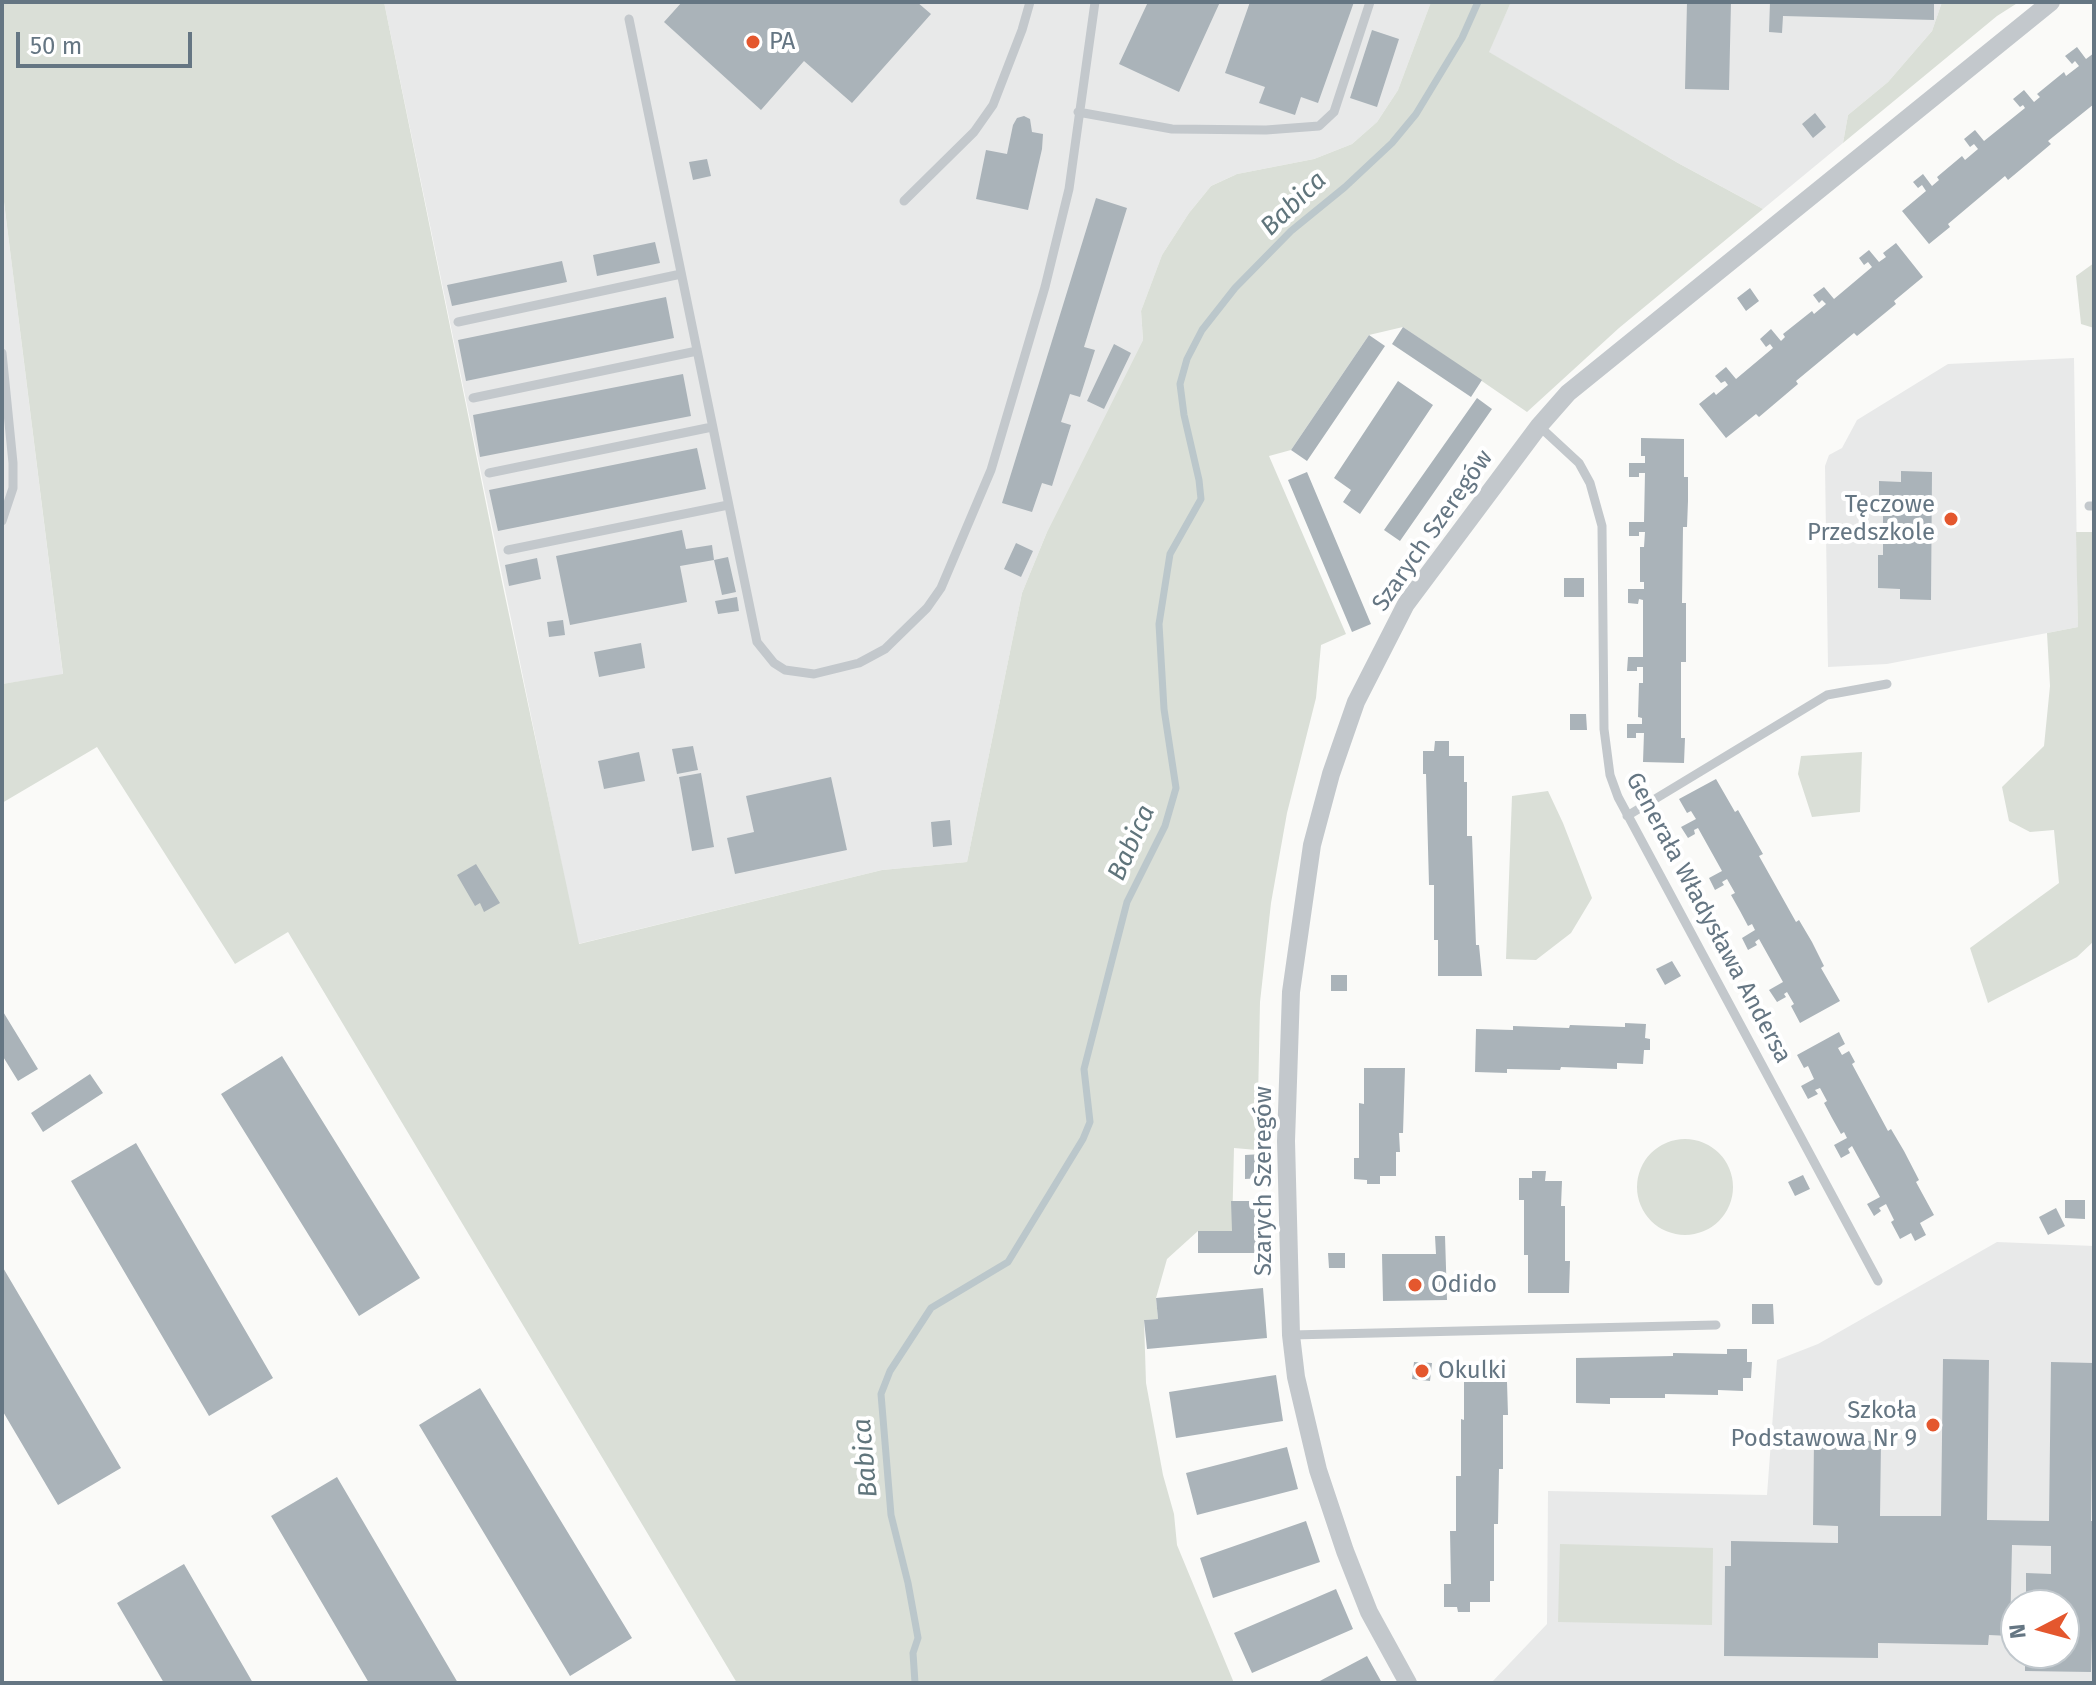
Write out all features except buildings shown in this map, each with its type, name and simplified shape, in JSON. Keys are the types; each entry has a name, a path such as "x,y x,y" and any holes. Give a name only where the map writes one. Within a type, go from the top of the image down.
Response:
{"street":[{"name":"Szarych Szeregów","path":"1408,1683 1369,1612 1345,1551 1318,1470 1296,1377 1291,1335 1286,1141 1291,992 1305,883 1321,809 1356,702 1406,604 1539,426 1568,393 2049,3"}],"lane":[{"path":"904,201 974,132 993,105 1030,2"},
{"path":"629,19 757,642 774,663 785,670 814,674 859,663 885,649 927,608 941,588 991,470 1045,287 1069,189 1095,2"},
{"path":"1078,112 1172,129 1306,129 1319,126 1334,112 1370,2"},
{"path":"458,322 681,274"},
{"path":"473,398 697,351"},
{"path":"2,353 13,463 13,488 2,521"},
{"name":"Generała Władysława Andersa","path":"1539,426 1579,463 1590,483 1602,526 1605,741 1610,775 1627,816 1878,1281"},
{"path":"489,473 712,427"},
{"path":"508,550 728,505"},
{"path":"1627,816 1827,695 1887,684"},
{"path":"1291,1335 1716,1325"}],"shaded area":[{"path":"2,2 384,2 579,944 882,870 967,862 1022,593 1047,532 1143,340 1141,311 1162,255 1211,186 1237,174 1314,159 1352,144 1377,122 1398,90 1431,2 1511,2 1489,52 1763,209 1619,328 1527,412 1403,327 1369,335 1291,450 1269,456 1346,634 1321,645 1316,698 1287,813 1271,903 1260,1002 1257,1150 1234,1148 1232,1231 1198,1231 1167,1259 1156,1298 1158,1319 1144,1320 1146,1383 1163,1475 1174,1514 1177,1545 1234,1683 737,1683 288,932 235,964 97,747 2,803 2,684 63,674 2,186"},
{"path":"384,2 1431,2 1398,90 1377,122 1352,144 1314,159 1237,174 1211,186 1162,255 1141,311 1143,340 1047,532 1022,593 967,862 882,870 578,944"},
{"path":"1511,2 1942,2 1932,31 1888,82 1848,115 1843,143 1763,209 1488,52"},
{"path":"1942,2 2019,2 1997,16 1843,143 1848,115 1888,82 1932,31"},
{"path":"2,186 63,675 2,684"},
{"path":"2094,263 2094,328 2081,324 2076,276"},
{"name":"Tęczowe Przedszkole","path":"2074,358 2078,627 1887,664 1828,667 1825,466 1829,455 1842,448 1857,420 1948,364"},
{"path":"2076,532 2094,532 2094,941 2077,957 1988,1003 1970,948 2059,883 2054,830 2030,832 2009,821 2002,787 2044,746 2050,686 2047,633 2078,627"},
{"path":"1862,752 1860,812 1812,817 1798,774 1801,756"},
{"path":"1548,791 1592,898 1571,933 1536,960 1506,959 1512,796"},
{"path":"1685,1139 1704,1142 1719,1153 1730,1168 1733,1187 1730,1206 1719,1221 1704,1232 1685,1235 1666,1232 1651,1221 1640,1206 1637,1187 1640,1168 1651,1153 1666,1142"},
{"name":"Szkoła Podstawowa Nr 9","path":"1997,1242 2094,1246 2094,1683 1491,1683 1547,1624 1548,1491 1767,1495 1777,1360 1818,1344"},
{"path":"1560,1544 1713,1548 1712,1625 1558,1622"}],"waterway":[{"name":"Babica","path":"915,1683 913,1653 918,1638 891,1515 881,1394 890,1371 931,1308 1008,1262 1083,1139 1090,1122 1084,1069 1127,902 1165,826 1176,788 1164,709 1159,624 1170,554 1201,499 1180,384 1187,359 1202,330 1235,288 1291,231 1392,143 1416,114 1462,38 1478,2"}],"place":[{"name":"PA","path":"753,42"},
{"name":"Tęczowe Przedszkole","path":"1951,519"},
{"name":"Odido","path":"1415,1285"},
{"name":"Okulki","path":"1422,1371"},
{"name":"Szkoła Podstawowa Nr 9","path":"1933,1425"}]}
